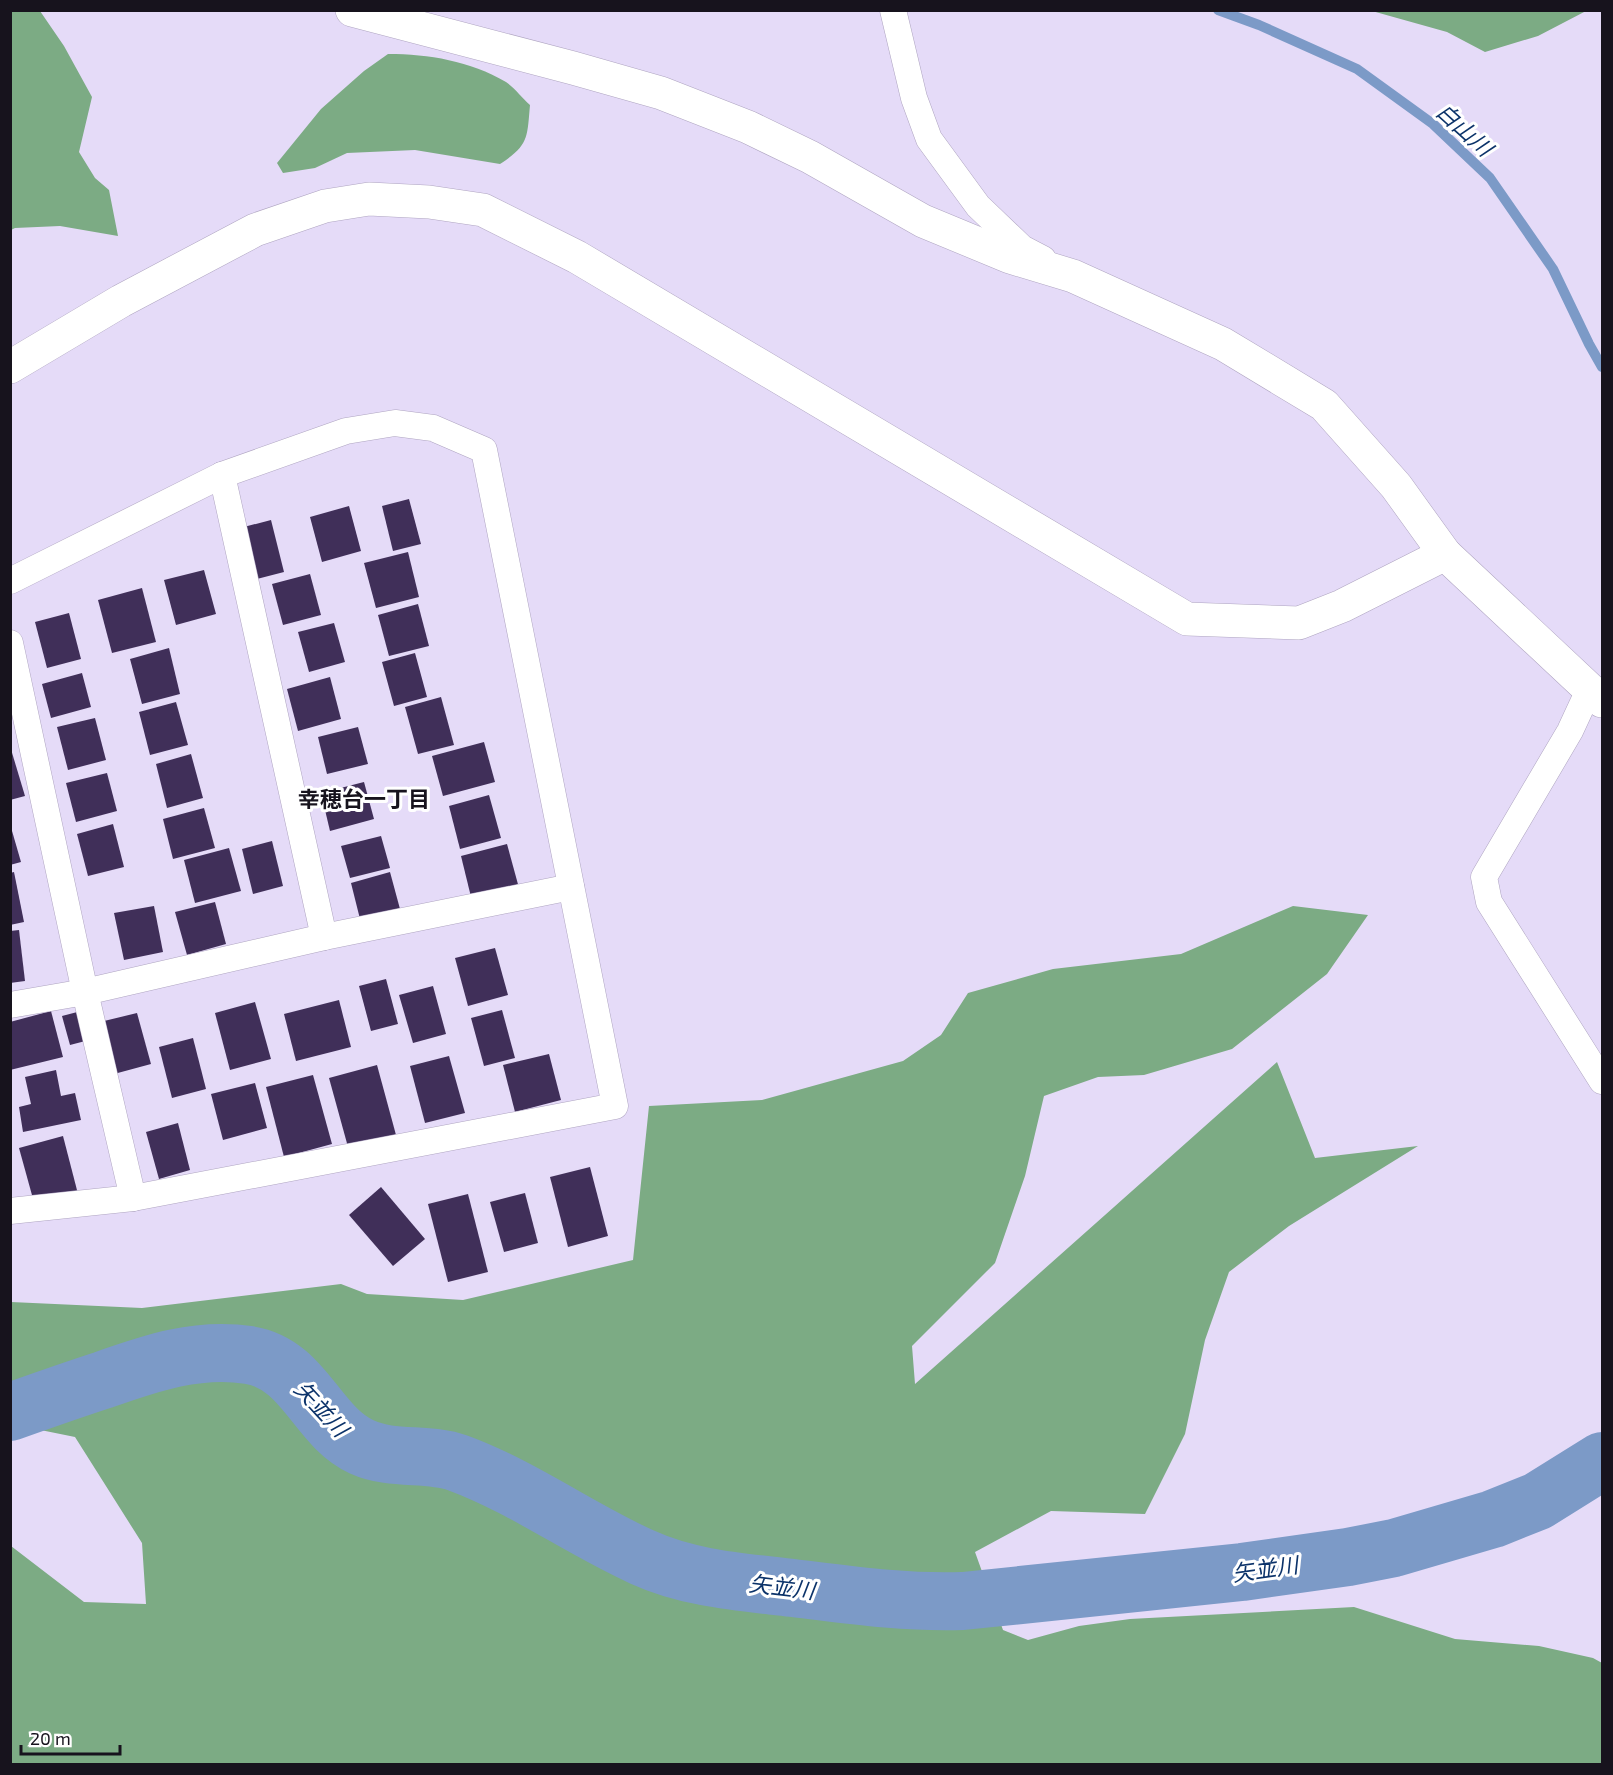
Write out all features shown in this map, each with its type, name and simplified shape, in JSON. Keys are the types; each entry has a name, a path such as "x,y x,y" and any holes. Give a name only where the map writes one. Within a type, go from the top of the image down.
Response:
{"street":[{"path":"352,10 661,93 748,127 810,157 923,221 1010,256 1073,276"},
{"path":"892,10 914,98 929,139 978,206 1022,248 1073,276 1223,344 1324,405 1396,486 1445,554 1596,696 1570,731 1484,877 1489,902 1602,1081"},
{"path":"10,367 121,301 255,230 325,206 369,199 429,202 483,210 577,257 1187,619 1299,623 1341,606 1445,554"},
{"path":"10,581 222,475 346,431 395,423 433,428 484,450 615,1106 133,1198 10,1211"},
{"path":"222,475 324,937"},
{"path":"10,643 85,992 133,1198"},
{"path":"10,1005 85,992 324,937 571,887"}],"green space":[{"path":"11,10 40,11 64,46 92,97 79,152 95,178 109,190 118,236 60,226 11,230"},
{"path":"1586,10 1538,36 1485,52 1447,32 1372,11"},
{"path":"388,54 419,55 449,60 478,69 506,82 530,105 525,140 500,164 415,150 347,153 315,168 283,173 277,163 321,109 364,71"},
{"path":"1293,906 1368,915 1327,974 1232,1049 1144,1075 1098,1077 1044,1096 1025,1176 995,1263 912,1346 915,1384 1277,1062 1315,1158 1418,1146 1289,1226 1229,1272 1205,1340 1185,1434 1145,1514 1051,1511 975,1552 1003,1630 1028,1640 1079,1626 1130,1619 1354,1607 1455,1639 1539,1646 1593,1658 1602,1663 1602,1764 11,1764 11,1546 84,1602 146,1604 142,1543 75,1437 11,1424 11,1302 142,1308 341,1284 367,1294 463,1300 633,1260 649,1106 762,1100 903,1061 941,1035 968,993 1053,969 1181,954"}],"building":[{"path":"409,499 421,544 393,551 382,506"},
{"path":"349,506 361,551 322,562 310,517"},
{"path":"271,520 284,572 253,580 240,528"},
{"path":"408,552 419,597 376,608 364,563"},
{"path":"204,570 216,614 176,625 164,580"},
{"path":"310,574 321,615 283,625 272,584"},
{"path":"142,588 156,642 112,653 98,600"},
{"path":"418,604 429,646 389,656 378,615"},
{"path":"69,613 81,659 47,668 35,622"},
{"path":"334,623 345,662 309,672 298,632"},
{"path":"169,648 180,694 142,704 130,659"},
{"path":"415,653 427,697 394,706 382,662"},
{"path":"82,673 91,707 51,718 42,684"},
{"path":"330,677 341,719 298,731 287,689"},
{"path":"441,697 454,745 418,754 405,707"},
{"path":"176,702 188,745 150,755 139,712"},
{"path":"95,718 106,760 68,770 57,727"},
{"path":"358,727 368,764 327,774 318,737"},
{"path":"484,742 495,782 443,796 432,756"},
{"path":"10,746 25,796 10,800"},
{"path":"191,754 203,798 167,808 156,764"},
{"path":"107,773 117,811 76,822 66,783"},
{"path":"364,782 374,819 330,831 321,793"},
{"path":"489,795 501,838 460,849 449,806"},
{"path":"204,808 215,848 173,859 163,819"},
{"path":"10,824 21,862 10,865"},
{"path":"113,824 124,867 88,876 77,834"},
{"path":"381,836 390,868 350,878 341,846"},
{"path":"272,841 283,886 253,894 242,849"},
{"path":"507,844 519,888 472,901 461,856"},
{"path":"229,848 241,891 195,903 184,860"},
{"path":"14,872 24,922 10,925 10,873"},
{"path":"390,872 400,909 360,919 351,883"},
{"path":"215,902 226,944 187,955 175,912"},
{"path":"154,906 163,952 124,960 114,913"},
{"path":"19,930 25,981 10,983 10,931"},
{"path":"495,948 508,995 468,1006 455,958"},
{"path":"386,979 398,1024 371,1031 359,986"},
{"path":"433,986 446,1034 413,1043 399,995"},
{"path":"339,1000 351,1047 296,1061 284,1014"},
{"path":"255,1002 271,1059 230,1070 215,1013"},
{"path":"85,1010 93,1039 70,1045 62,1016"},
{"path":"502,1010 515,1058 484,1066 471,1018"},
{"path":"51,1011 63,1057 10,1070 10,1022"},
{"path":"137,1013 151,1064 114,1074 100,1022"},
{"path":"193,1038 206,1089 172,1098 159,1047"},
{"path":"549,1054 561,1100 515,1112 503,1065"},
{"path":"449,1056 465,1113 425,1123 410,1066"},
{"path":"377,1065 396,1135 348,1147 329,1078"},
{"path":"56,1070 61,1096 75,1093 81,1120 23,1132 19,1107 31,1104 25,1077"},
{"path":"313,1075 332,1144 284,1157 266,1087"},
{"path":"255,1083 267,1128 223,1140 211,1094"},
{"path":"178,1123 190,1170 159,1179 146,1132"},
{"path":"63,1136 78,1194 35,1206 19,1148"},
{"path":"590,1167 608,1236 568,1247 550,1177"},
{"path":"381,1187 425,1239 393,1266 349,1215"},
{"path":"525,1193 538,1243 504,1252 490,1202"},
{"path":"468,1194 488,1272 448,1282 428,1204"}],"waterway":[{"name":"白山川","path":"1218,10 1259,25 1357,69 1433,124 1490,178 1553,269 1602,367"},
{"name":"矢並川","path":"10,1412 175,1358 211,1353 249,1355 268,1361 284,1370 333,1425 362,1447 386,1454 435,1458 458,1463 505,1484 619,1546 660,1564 697,1575 735,1581 857,1596 920,1601 963,1601 1242,1572 1394,1548 1493,1519 1538,1501 1602,1461"}],"district":[{"name":"幸穂台一丁目","path":"364,798"}]}
